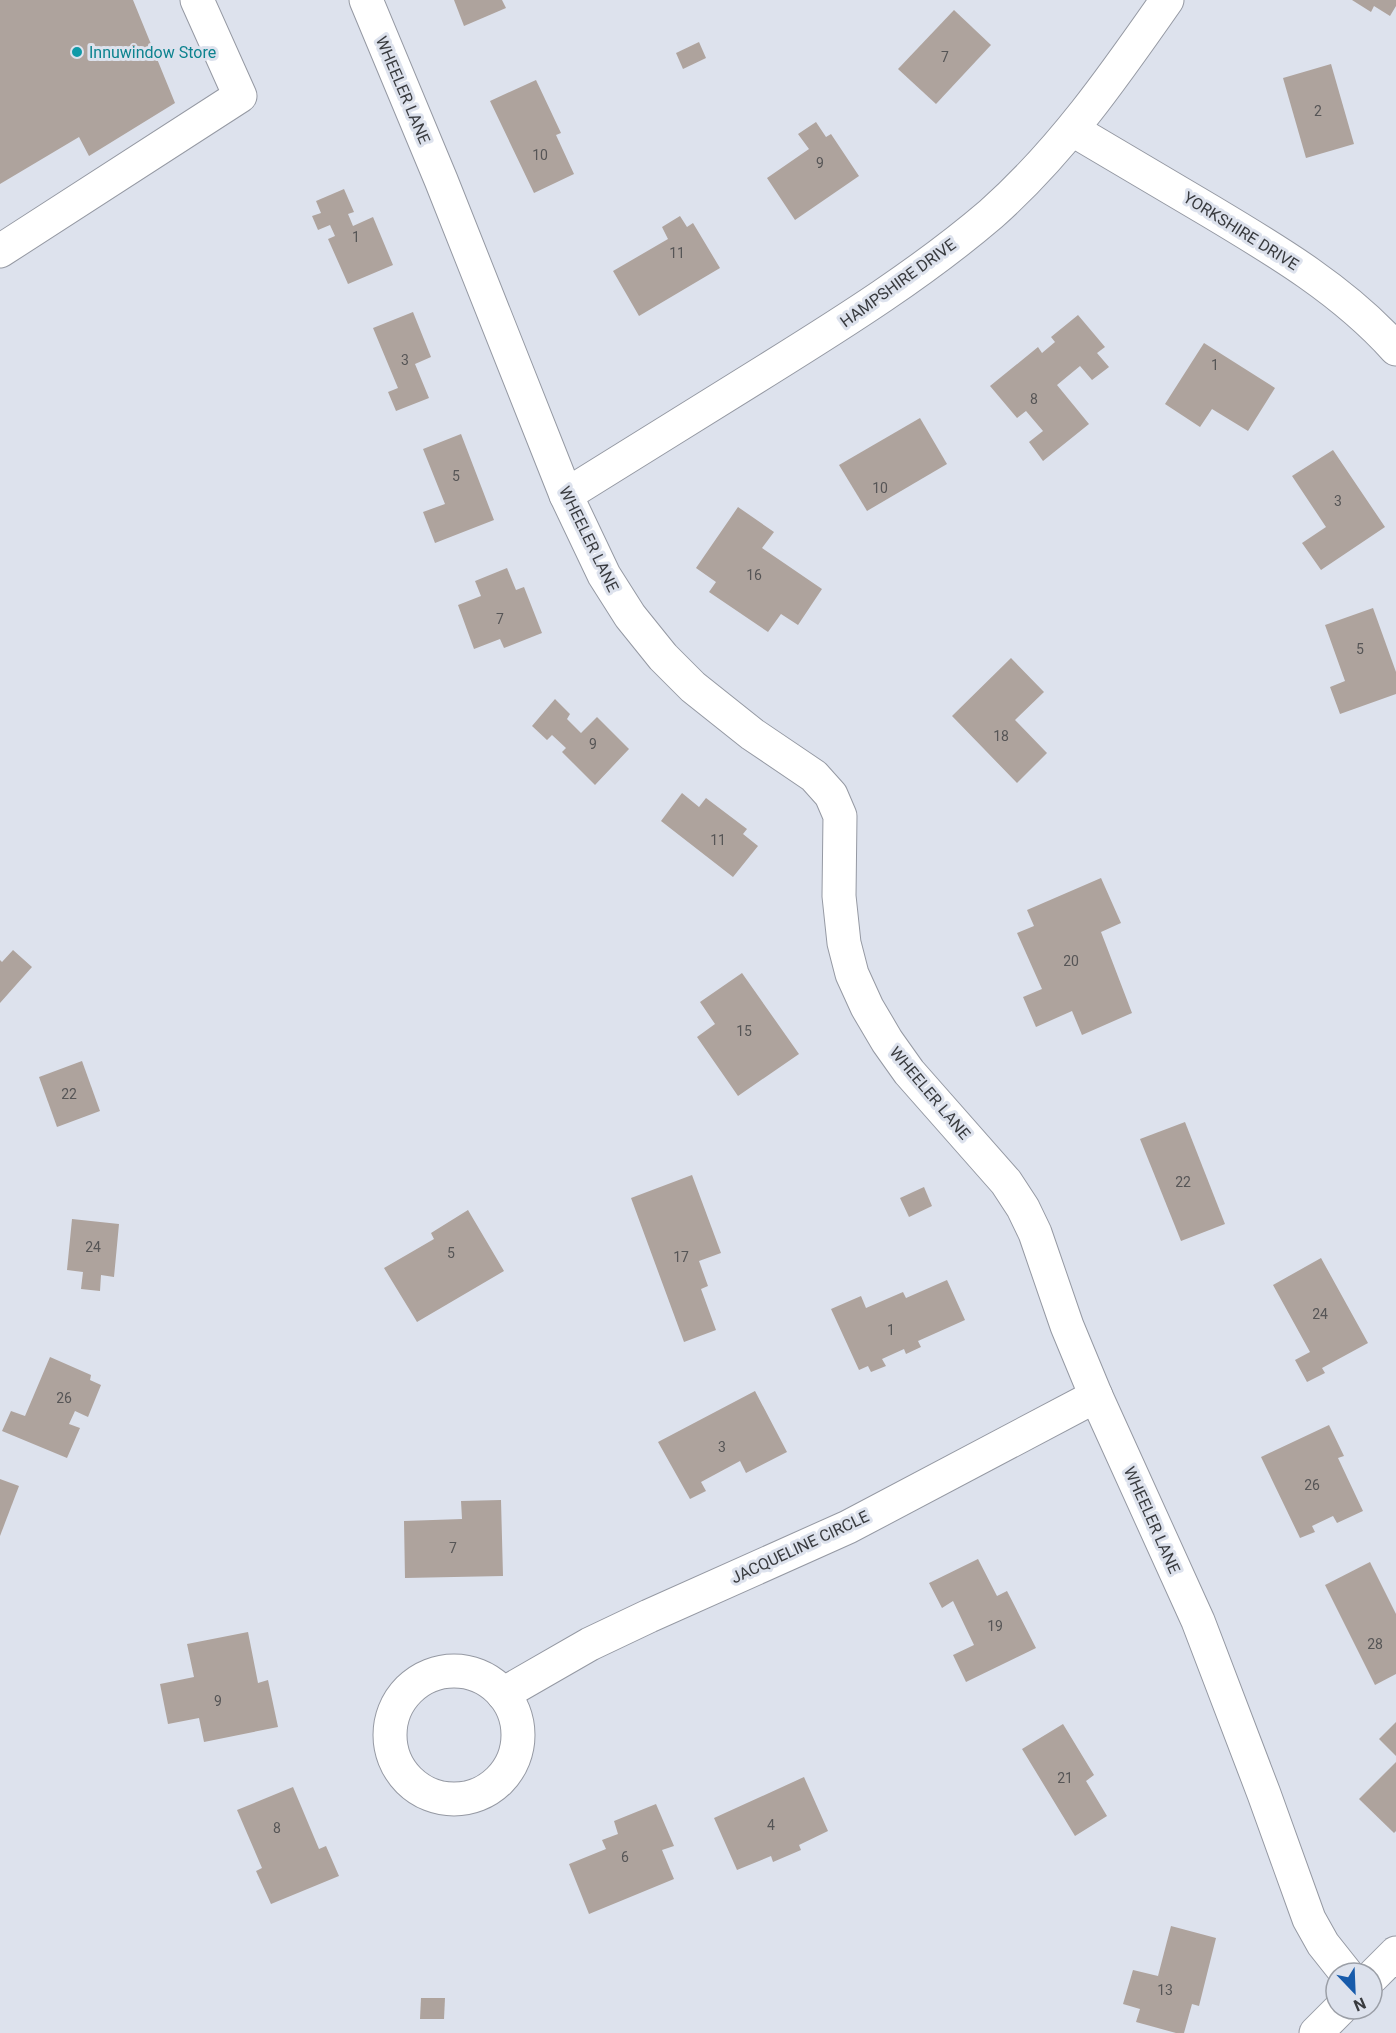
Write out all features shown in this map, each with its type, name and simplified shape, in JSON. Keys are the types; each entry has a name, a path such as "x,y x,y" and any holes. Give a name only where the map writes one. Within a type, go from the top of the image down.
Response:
{"street":[{"path":"0,251 240,96 197,0"},
{"name":"WHEELER LANE","path":"366,0 441,180 566,495 604,575 630,616 663,657 693,687 752,734 814,776 831,795 840,816 839,896 843,943 852,974 872,1015 909,1072 1000,1175 1023,1208 1035,1233 1067,1326 1096,1396 1198,1622 1309,1919 1323,1944 1336,1961"},
{"name":"HAMPSHIRE DRIVE","path":"566,495 839,326 991,214 1033,174 1073,130 1107,87 1167,0"},
{"name":"YORKSHIRE DRIVE","path":"1073,130 1271,247 1346,302 1396,349"},
{"name":"JACQUELINE CIRCLE","path":"503,1694 590,1644 848,1527 1096,1396"},
{"path":"1384,1965 1396,1953"},
{"path":"1316,2033 1328,2021"}],"building":[{"name":"Innuwindow Store","path":"0,0 133,0 175,103 89,156 79,137 0,184"},
{"path":"454,0 502,0 506,8 464,26"},
{"path":"1352,0 1396,0 1396,6 1390,16 1374,6 1371,12"},
{"path":"954,10 991,45 936,104 898,69"},
{"path":"699,42 706,58 683,69 676,53"},
{"path":"1331,64 1354,144 1306,158 1283,78"},
{"path":"536,80 561,133 556,135 574,174 534,193 490,101"},
{"path":"816,122 826,137 831,134 859,176 795,220 767,178 809,149 798,134"},
{"path":"344,189 354,212 348,214 353,226 373,217 393,265 348,284 328,239 335,236 330,225 318,230 312,216 321,213 316,201"},
{"path":"680,216 687,227 693,223 720,268 639,316 613,271 668,239 662,227"},
{"path":"413,312 431,357 415,364 429,398 396,411 388,392 398,388 373,328"},
{"path":"1078,315 1105,347 1097,353 1109,367 1092,380 1080,366 1057,385 1089,424 1043,461 1029,442 1043,431 1026,411 1017,418 990,386 1038,347 1042,353 1055,342 1051,337"},
{"path":"1204,343 1275,388 1248,431 1212,409 1200,427 1165,404"},
{"path":"920,418 947,464 867,511 839,465"},
{"path":"461,434 494,520 435,543 423,512 445,504 423,449"},
{"path":"1333,450 1385,527 1321,570 1302,543 1326,527 1292,476"},
{"path":"738,507 774,532 762,548 822,589 798,625 781,614 768,632 709,592 716,582 696,568"},
{"path":"507,568 516,590 524,587 542,633 504,648 500,639 474,649 458,605 481,596 475,581"},
{"path":"1373,608 1396,672 1396,694 1340,714 1330,687 1345,681 1325,625"},
{"path":"1011,658 1044,692 1015,720 1047,753 1017,783 952,716"},
{"path":"555,699 570,714 567,719 581,733 597,717 629,749 595,785 562,752 566,748 552,735 547,740 532,726"},
{"path":"682,793 699,807 706,798 747,829 743,834 758,846 733,877 661,821"},
{"path":"1101,878 1121,923 1101,932 1132,1013 1082,1035 1072,1011 1036,1027 1023,997 1042,989 1017,933 1034,926 1027,910"},
{"path":"13,950 32,967 0,1003 0,960 2,962"},
{"path":"742,973 799,1054 738,1096 697,1037 715,1024 700,1002"},
{"path":"82,1061 100,1111 57,1127 39,1077"},
{"path":"1185,1122 1225,1224 1181,1241 1140,1139"},
{"path":"692,1175 721,1253 699,1261 708,1286 701,1289 716,1330 684,1342 631,1198"},
{"path":"924,1187 932,1206 909,1217 900,1198"},
{"path":"468,1210 504,1271 417,1322 384,1268 434,1239 431,1233"},
{"path":"72,1219 119,1224 114,1277 101,1275 100,1291 81,1289 83,1272 67,1270"},
{"path":"1321,1258 1368,1343 1322,1368 1325,1373 1307,1382 1295,1360 1310,1352 1273,1285"},
{"path":"947,1280 965,1320 918,1341 921,1347 906,1354 904,1349 882,1359 886,1366 871,1372 868,1366 859,1370 831,1309 861,1296 866,1308 903,1292 906,1298"},
{"path":"50,1357 91,1375 90,1380 101,1385 88,1417 75,1411 69,1424 80,1428 67,1458 2,1431 11,1411 25,1416"},
{"path":"755,1391 787,1452 746,1473 740,1461 701,1482 706,1491 690,1499 658,1442"},
{"path":"1329,1425 1344,1456 1338,1458 1363,1511 1337,1523 1333,1516 1312,1526 1315,1532 1300,1538 1261,1457"},
{"path":"0,1479 19,1486 0,1536"},
{"path":"501,1500 503,1576 405,1578 404,1521 462,1519 461,1501"},
{"path":"978,1559 997,1596 1007,1591 1036,1648 966,1682 953,1655 974,1645 953,1601 942,1608 929,1583"},
{"path":"1370,1562 1396,1614 1396,1674 1375,1685 1325,1585"},
{"path":"248,1632 258,1683 268,1680 278,1727 204,1742 199,1718 168,1724 160,1684 194,1677 187,1644"},
{"path":"1396,1722 1396,1756 1379,1739"},
{"path":"1063,1724 1094,1775 1086,1781 1107,1816 1075,1836 1022,1749"},
{"path":"1396,1762 1396,1831 1394,1833 1359,1799"},
{"path":"804,1777 828,1831 799,1845 801,1850 773,1862 771,1856 737,1870 714,1818"},
{"path":"293,1787 319,1849 326,1846 339,1876 271,1904 256,1871 262,1868 237,1810"},
{"path":"656,1804 674,1846 662,1850 674,1879 589,1914 569,1864 606,1849 602,1840 618,1834 614,1821"},
{"path":"1171,1926 1216,1938 1199,2006 1192,2004 1184,2033 1136,2022 1140,2009 1123,2004 1133,1970 1158,1976"},
{"path":"421,1998 445,1998 444,2019 420,2019"}],"place":[{"name":"Innuwindow Store","path":"77,52"}]}
